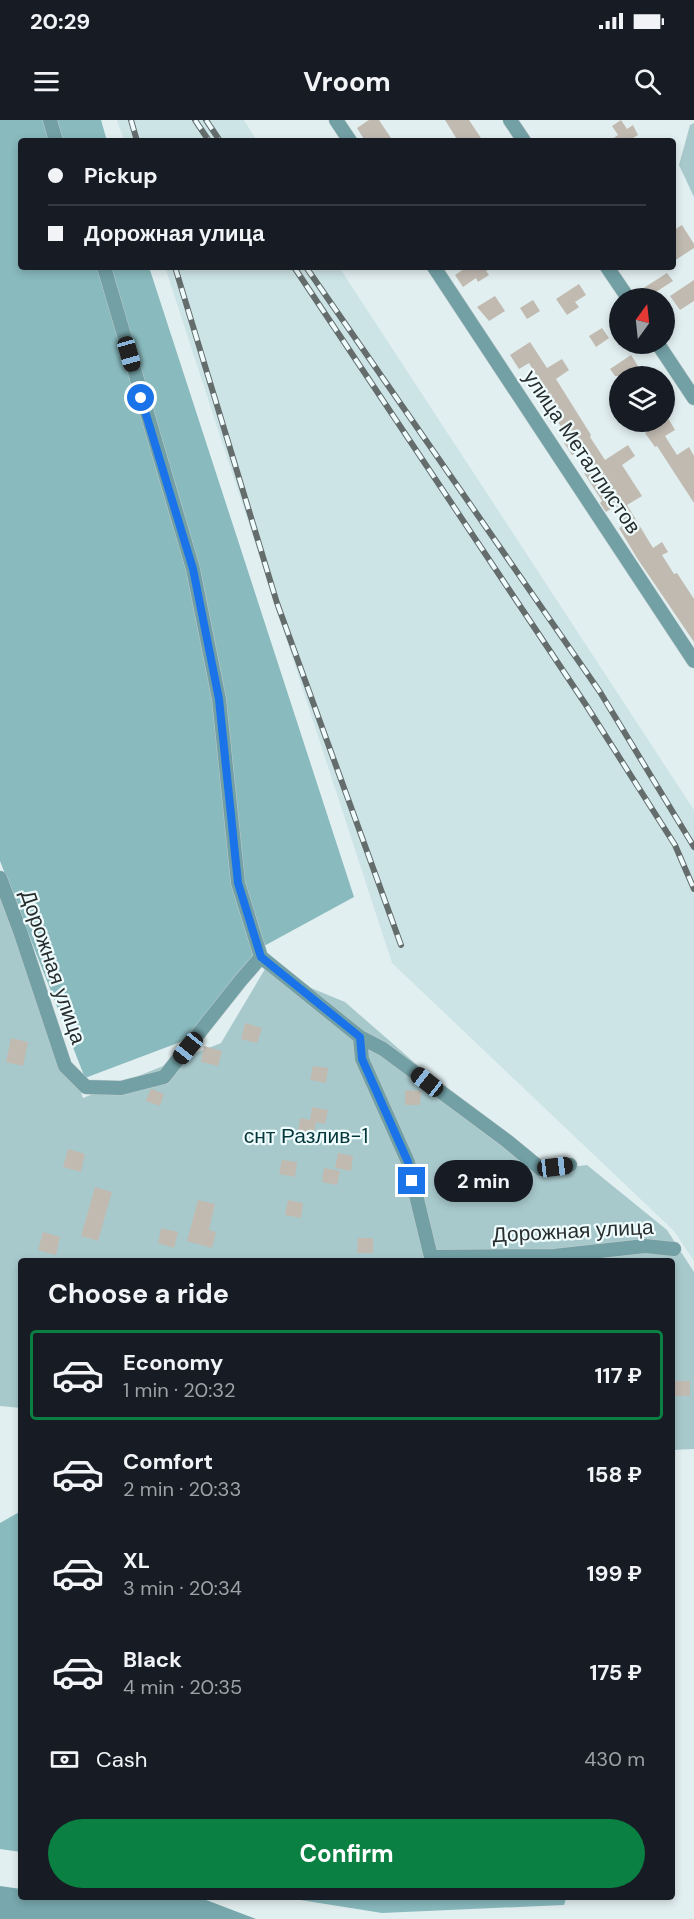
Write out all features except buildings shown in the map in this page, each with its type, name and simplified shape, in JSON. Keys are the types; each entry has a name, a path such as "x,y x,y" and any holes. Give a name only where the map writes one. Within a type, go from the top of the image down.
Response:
{"street":[{"path":"50,120 55,138"},
{"path":"336,120 348,138"},
{"path":"510,120 522,138"},
{"path":"105,270 193,569 219,699 238,883 261,957 360,1037 383,1049 541,1169 570,1165"},
{"name":"улица Металлистов","path":"436,270 694,661"},
{"path":"609,270 621,288"},
{"path":"665,354 694,398"},
{"name":"Дорожная улица","path":"0,878 65,1066 86,1087 121,1088 164,1077 261,957"},
{"name":"Дорожная улица","path":"360,1037 362,1059 408,1162 431,1257 554,1256 645,1245 674,1249"}],"shaded area":[{"path":"0,120 101,120 106,138 18,138 18,270 150,270 354,897 264,946 183,1041 85,1078 0,861"},
{"path":"117,120 244,120 255,138 123,138"},
{"path":"166,270 341,270 694,810 694,1261 674,1231 392,963"},
{"path":"18,1513 18,1852 0,1849 0,1523"},
{"path":"0,1886 18,1889 18,1900 206,1900 256,1919 0,1919"},
{"path":"301,1900 565,1900 564,1905 382,1913"}],"green space":[{"path":"694,123 694,197 679,165 690,125"},
{"name":"снт Разлив-1","path":"0,871 83,1098 221,1043 265,969 345,1002 539,1171 587,1165 667,1230 694,1272 694,1449 675,1450 675,1258 18,1258 18,1408 0,1406"}],"railway":[{"path":"131,120 136,138"},
{"path":"195,120 207,138"},
{"path":"206,120 218,138"},
{"path":"176,270 277,603 401,945"},
{"path":"296,270 586,705 675,845 694,889"},
{"path":"308,270 600,692 694,847"}],"route":[{"path":"141,398 193,569 219,699 238,883 261,957 360,1037 362,1059 408,1162 412,1181"}]}
